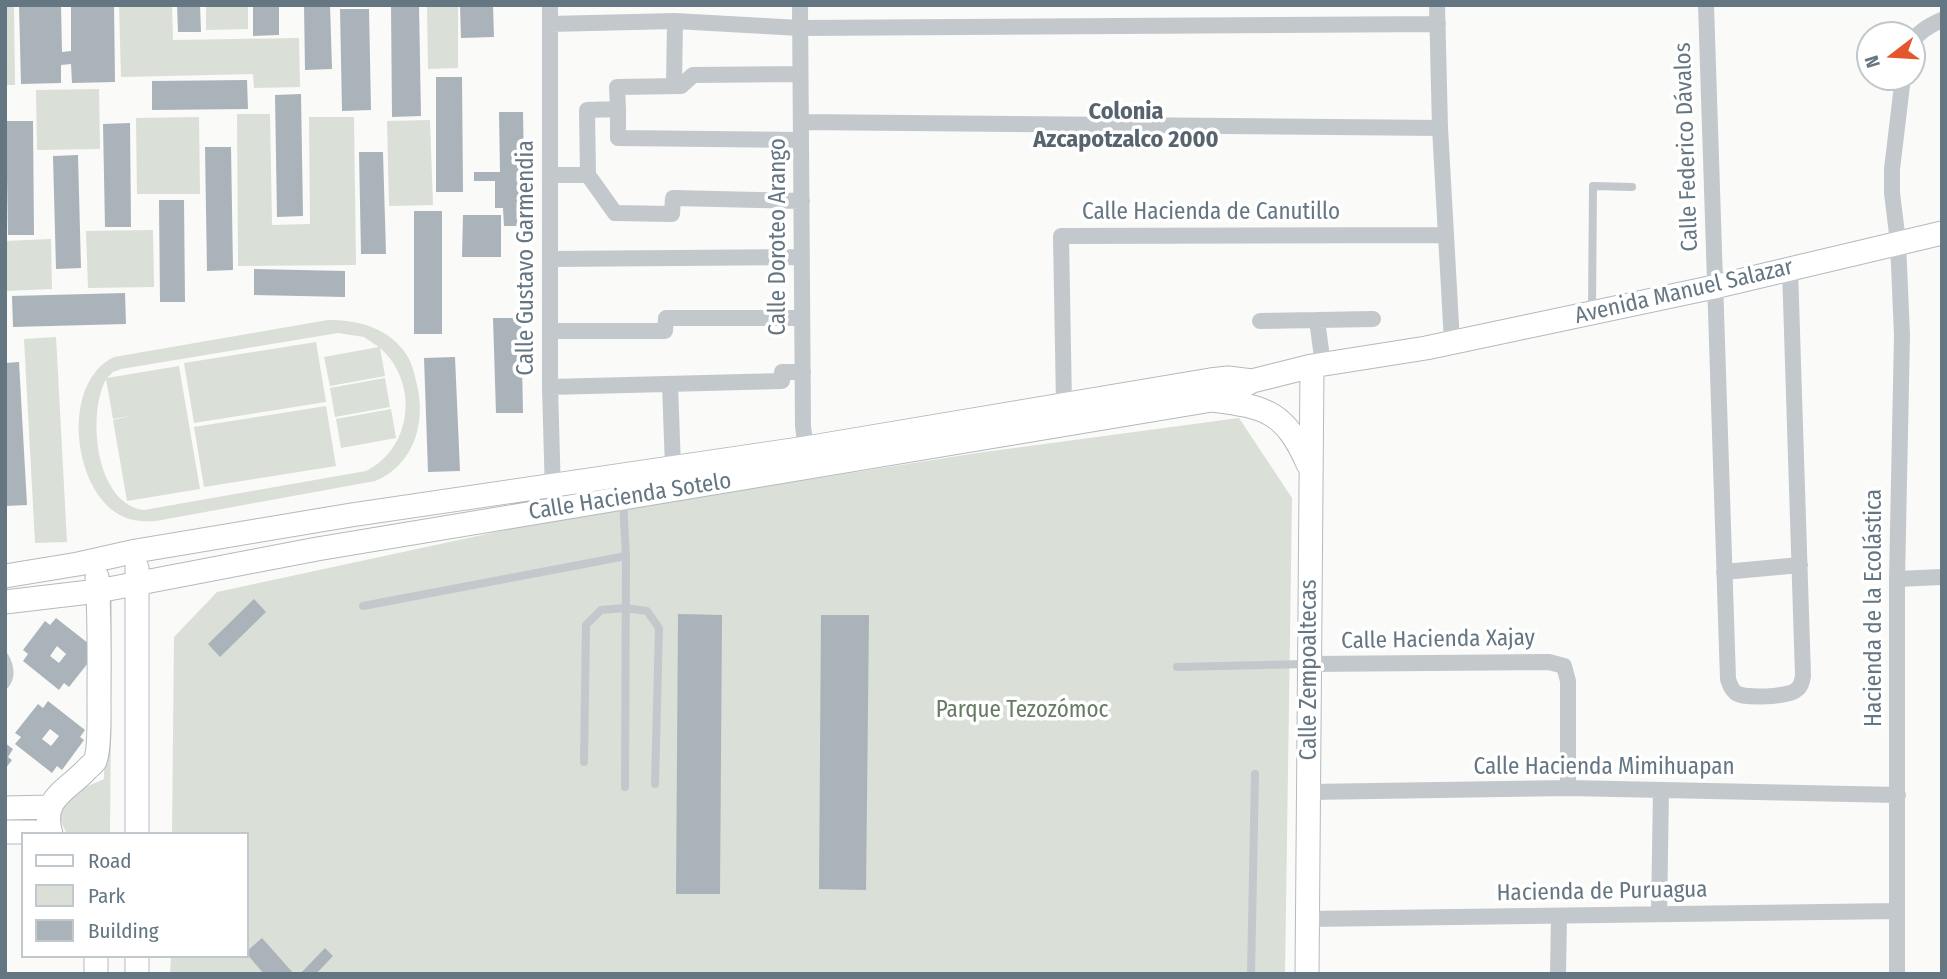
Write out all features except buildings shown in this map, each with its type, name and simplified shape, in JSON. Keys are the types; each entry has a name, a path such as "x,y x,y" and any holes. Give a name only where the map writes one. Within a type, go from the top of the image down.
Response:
{"street":[{"name":"Calle Gustavo Garmendia","path":"550,5 550,387 554,510"},
{"name":"Calle Doroteo Arango","path":"800,5 803,426 807,458"},
{"path":"1437,5 1440,128 1452,342"},
{"name":"Calle Federico Dávalos","path":"1706,5 1728,679 1730,688 1738,694 1786,694 1801,685 1804,676 1800,565"},
{"path":"1926,29 1942,20"},
{"path":"674,86 675,21"},
{"path":"550,24 675,21 800,27 1438,24"},
{"path":"800,74 694,75 681,86 617,87 618,138 801,140"},
{"name":"Hacienda de la Ecolástica","path":"1897,974 1897,579 1902,335 1892,169 1901,91"},
{"path":"618,109 587,110 588,175 615,213 672,214 673,198 802,201"},
{"path":"801,122 1440,128"},
{"path":"550,175 588,175"},
{"name":"Avenida Manuel Salazar","path":"1426,348 1714,287 1942,233"},
{"name":"Calle Hacienda de Canutillo","path":"1064,404 1061,236 1446,235"},
{"path":"550,259 802,257"},
{"path":"1724,572 1800,565 1790,269"},
{"path":"550,331 665,331 666,318 802,318"},
{"path":"1260,321 1373,319"},
{"path":"1317,320 1317,365"},
{"name":"Calle Hacienda Sotelo","path":"5,576 351,515 673,468 807,458 1212,400 1229,395 1252,381 1317,365 1426,348"},
{"name":"Calle Zempoaltecas","path":"1307,974 1311,664 1310,470 1317,365"},
{"path":"550,387 782,381 782,372 803,372"},
{"name":"Calle Hacienda Sotelo","path":"5,603 98,591 317,549 623,498 1064,404 1227,378 1252,381"},
{"path":"670,384 673,468"},
{"path":"1212,400 1258,407 1280,419 1297,441 1310,470"},
{"path":"136,551 137,832"},
{"path":"51,832 50,807 58,793 94,761 99,732 96,560"},
{"path":"1897,579 1942,577"},
{"name":"Calle Hacienda Xajay","path":"1311,664 1549,662 1564,666 1568,681 1568,788"},
{"name":"Calle Hacienda Mimihuapan","path":"1310,792 1568,788 1898,795"},
{"path":"1660,914 1661,790"},
{"path":"5,808 50,807"},
{"name":"Hacienda de Puruagua","path":"1308,919 1897,911"},
{"path":"1558,974 1559,916"}],"lane":[{"path":"1592,313 1593,186 1632,187"},
{"path":"623,498 626,555 625,787"},
{"path":"363,606 626,555"},
{"path":"584,762 586,625 601,610 625,608 647,611 659,628 654,784"},
{"path":"5,657 10,672 9,681 5,685"},
{"path":"1177,667 1311,664"},
{"path":"1251,974 1255,774"}],"green space":[{"path":"5,5 14,5 15,85 5,85"},
{"path":"119,5 172,5 173,40 299,38 300,87 254,88 253,74 121,77"},
{"path":"206,5 248,5 248,29 206,30"},
{"path":"427,5 458,5 458,68 428,69"},
{"path":"99,89 100,149 37,150 36,90"},
{"path":"237,114 270,114 272,225 310,224 309,117 354,117 356,265 238,266"},
{"path":"199,117 200,194 137,194 136,118"},
{"path":"430,120 433,205 389,206 387,121"},
{"path":"153,230 154,287 88,288 86,231"},
{"path":"51,239 52,289 5,291 5,241"},
{"path":"328,320 360,323 389,336 409,358 419,396 420,411 415,440 400,464 375,481 156,521 135,520 115,512 100,498 89,479 79,433 80,409 86,388 97,370 114,357","holes":["338,333 364,337 379,347 324,357 330,386 385,376 380,348 393,362 401,378 405,396 401,431 394,447 382,461 366,471 144,510 128,504 115,492 105,475 97,434 97,413 106,379 113,419 130,416 113,420 127,501 200,489 179,366 107,378 113,372"]},
{"path":"56,337 67,542 35,543 24,339"},
{"path":"316,342 326,402 194,423 184,363"},
{"path":"385,378 390,407 335,417 330,388"},
{"path":"326,406 336,466 204,487 194,427"},
{"path":"391,409 396,438 341,448 336,419"},
{"name":"Parque Tezozómoc","path":"1239,418 1292,498 1285,974 170,974 171,958 248,958 248,832 172,832 174,637 217,592 547,521 977,453"},
{"path":"112,598 110,832 66,832 59,818 66,802 76,792 104,779 106,600"}],"district":[{"name":"Colonia Azcapotzalco 2000","path":"1126,126"}]}
